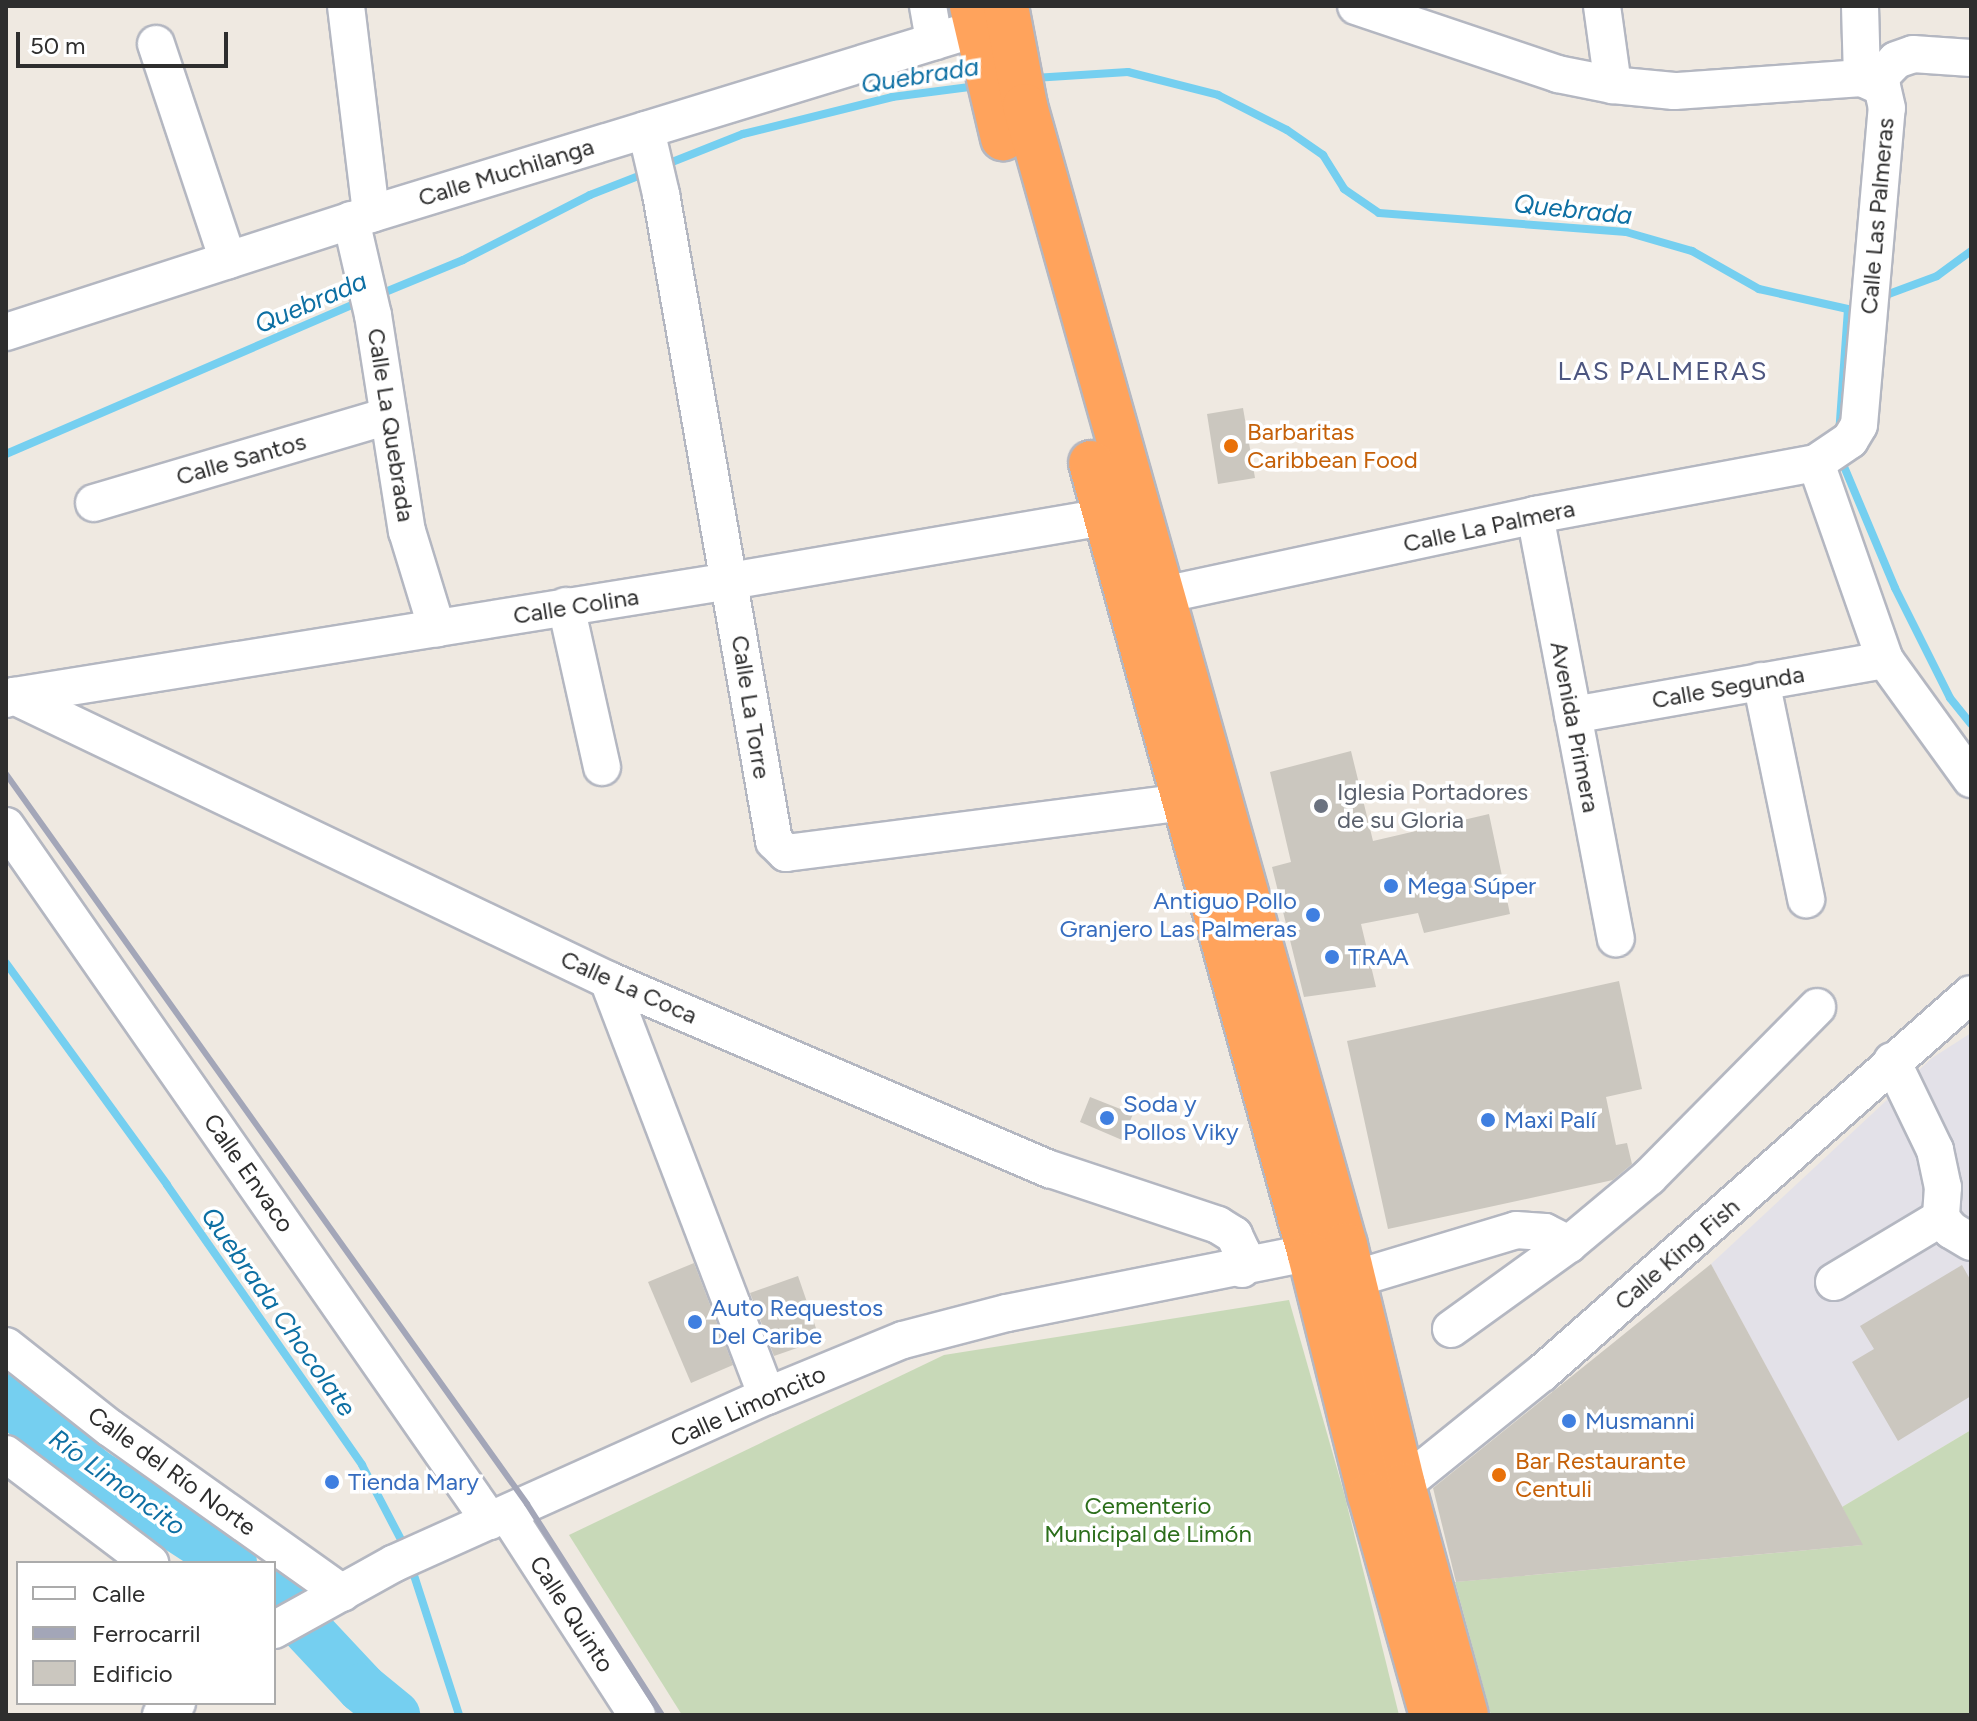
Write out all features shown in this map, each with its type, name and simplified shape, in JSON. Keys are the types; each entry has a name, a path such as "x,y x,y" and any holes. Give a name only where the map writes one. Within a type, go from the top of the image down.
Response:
{"highway":[{"path":"993,29 1012,116 1199,797 1336,1260 1432,1715"},
{"path":"1121,513 1163,595 1199,797"},
{"path":"1386,1490 1466,1715"}],"street":[{"name":"Calle La Quebrada","path":"346,6 361,217 361,259 373,315 407,531 437,629"},
{"path":"928,6 934,41"},
{"path":"1356,6 1558,74 1613,85 1674,91 1869,80 1896,60 1913,54 1971,58"},
{"path":"1602,6 1613,85"},
{"name":"Calle Las Palmeras","path":"1830,453 1859,425 1887,108 1886,95 1869,80 1860,6"},
{"name":"Calle Muchilanga","path":"7,327 361,217 648,139 934,41 993,29"},
{"path":"156,44 228,260"},
{"name":"Calle La Torre","path":"648,139 661,194 774,841 786,853 1199,797"},
{"name":"Calle Santos","path":"94,503 388,416"},
{"path":"1830,453 1885,660 1971,779"},
{"name":"Calle La Palmera","path":"1163,595 1830,453"},
{"name":"Calle Colina","path":"10,697 730,581 1121,513"},
{"name":"Avenida Primera","path":"1535,515 1616,938"},
{"path":"566,606 602,767"},
{"name":"Calle Segunda","path":"1573,715 1885,660"},
{"path":"1761,681 1806,899"},
{"name":"Calle La Coca","path":"10,697 608,980 1050,1169 1218,1225 1234,1235 1242,1252 1242,1269"},
{"name":"Calle Envaco","path":"6,826 499,1518"},
{"path":"608,980 767,1396"},
{"name":"Calle King Fish","path":"1386,1490 1542,1373 1971,994"},
{"path":"1451,1329 1569,1244 1649,1177 1817,1007"},
{"path":"1892,1061 1935,1150 1943,1187 1941,1218 1951,1230 1971,1242"},
{"path":"1834,1282 1941,1218"},
{"name":"Calle Limoncito","path":"276,1629 411,1556 767,1396 903,1340 1007,1313 1242,1269 1336,1260 1516,1230 1545,1232 1569,1244"},
{"name":"Calle del Río Norte","path":"6,1346 333,1598"},
{"path":"6,1454 147,1561"},
{"name":"Calle Quinto","path":"499,1518 637,1715"}],"shaded area":[{"path":"1971,1033 1971,1430 1842,1507 1711,1264 1932,1058"}],"green space":[{"name":"Cementerio Municipal de Limón","path":"1289,1300 1344,1493 1399,1715 682,1715 569,1535 944,1355"},
{"path":"1971,1430 1971,1715 1491,1715 1455,1582 1862,1545 1842,1507"}],"building":[{"name":"Barbaritas Caribbean Food","path":"1243,408 1255,478 1218,484 1207,414"},
{"path":"1351,751 1373,841 1489,814 1510,914 1424,933 1418,913 1361,924 1376,987 1304,997 1272,867 1291,862 1270,772"},
{"name":"Maxi Palí","path":"1619,981 1642,1089 1606,1097 1616,1145 1627,1143 1632,1164 1613,1180 1388,1229 1347,1041"},
{"name":"Soda y Pollos Viky","path":"1090,1097 1133,1114 1122,1140 1080,1122"},
{"name":"Auto Requestos Del Caribe","path":"694,1263 733,1365 691,1383 648,1282"},
{"path":"1711,1264 1863,1545 1456,1582 1433,1488"},
{"path":"1962,1265 1971,1281 1971,1396 1898,1441 1852,1362 1874,1349 1860,1326"},
{"path":"798,1276 820,1340 774,1356 750,1293"}],"waterway":[{"name":"Quebrada","path":"1034,78 1128,72 1218,95 1287,130 1323,155 1344,189 1379,213 1626,232 1692,251 1759,289 1848,309 1839,435"},
{"name":"Quebrada","path":"662,166 743,134 892,97 977,86"},
{"name":"Quebrada","path":"378,295 463,260 590,195 646,173"},
{"name":"Quebrada","path":"1886,295 1937,276 1971,251"},
{"name":"Quebrada","path":"6,454 362,301"},
{"name":"Quebrada","path":"1840,457 1895,588 1950,698 1971,724"},
{"name":"Quebrada Chocolate","path":"6,963 167,1185 362,1465 406,1549"},
{"name":"Río Limoncito","path":"6,1398 92,1472 229,1561"},
{"name":"Quebrada Chocolate","path":"411,1566 459,1715"},
{"name":"Río Limoncito","path":"276,1596 362,1688 395,1715"}],"railway":[{"path":"6,774 527,1504 662,1715"}],"place":[{"name":"Barbaritas Caribbean Food","path":"1231,446"},
{"name":"Iglesia Portadores de su Gloria","path":"1321,806"},
{"name":"Mega Súper","path":"1391,886"},
{"name":"Antiguo Pollo Granjero Las Palmeras","path":"1313,915"},
{"name":"TRAA","path":"1332,957"},
{"name":"Soda y Pollos Viky","path":"1107,1118"},
{"name":"Maxi Palí","path":"1488,1120"},
{"name":"Auto Requestos Del Caribe","path":"695,1322"},
{"name":"Musmanni","path":"1569,1421"},
{"name":"Bar Restaurante Centuli","path":"1499,1475"},
{"name":"Tienda Mary","path":"332,1482"}],"district":[{"name":"LAS PALMERAS","path":"1663,372"}]}
